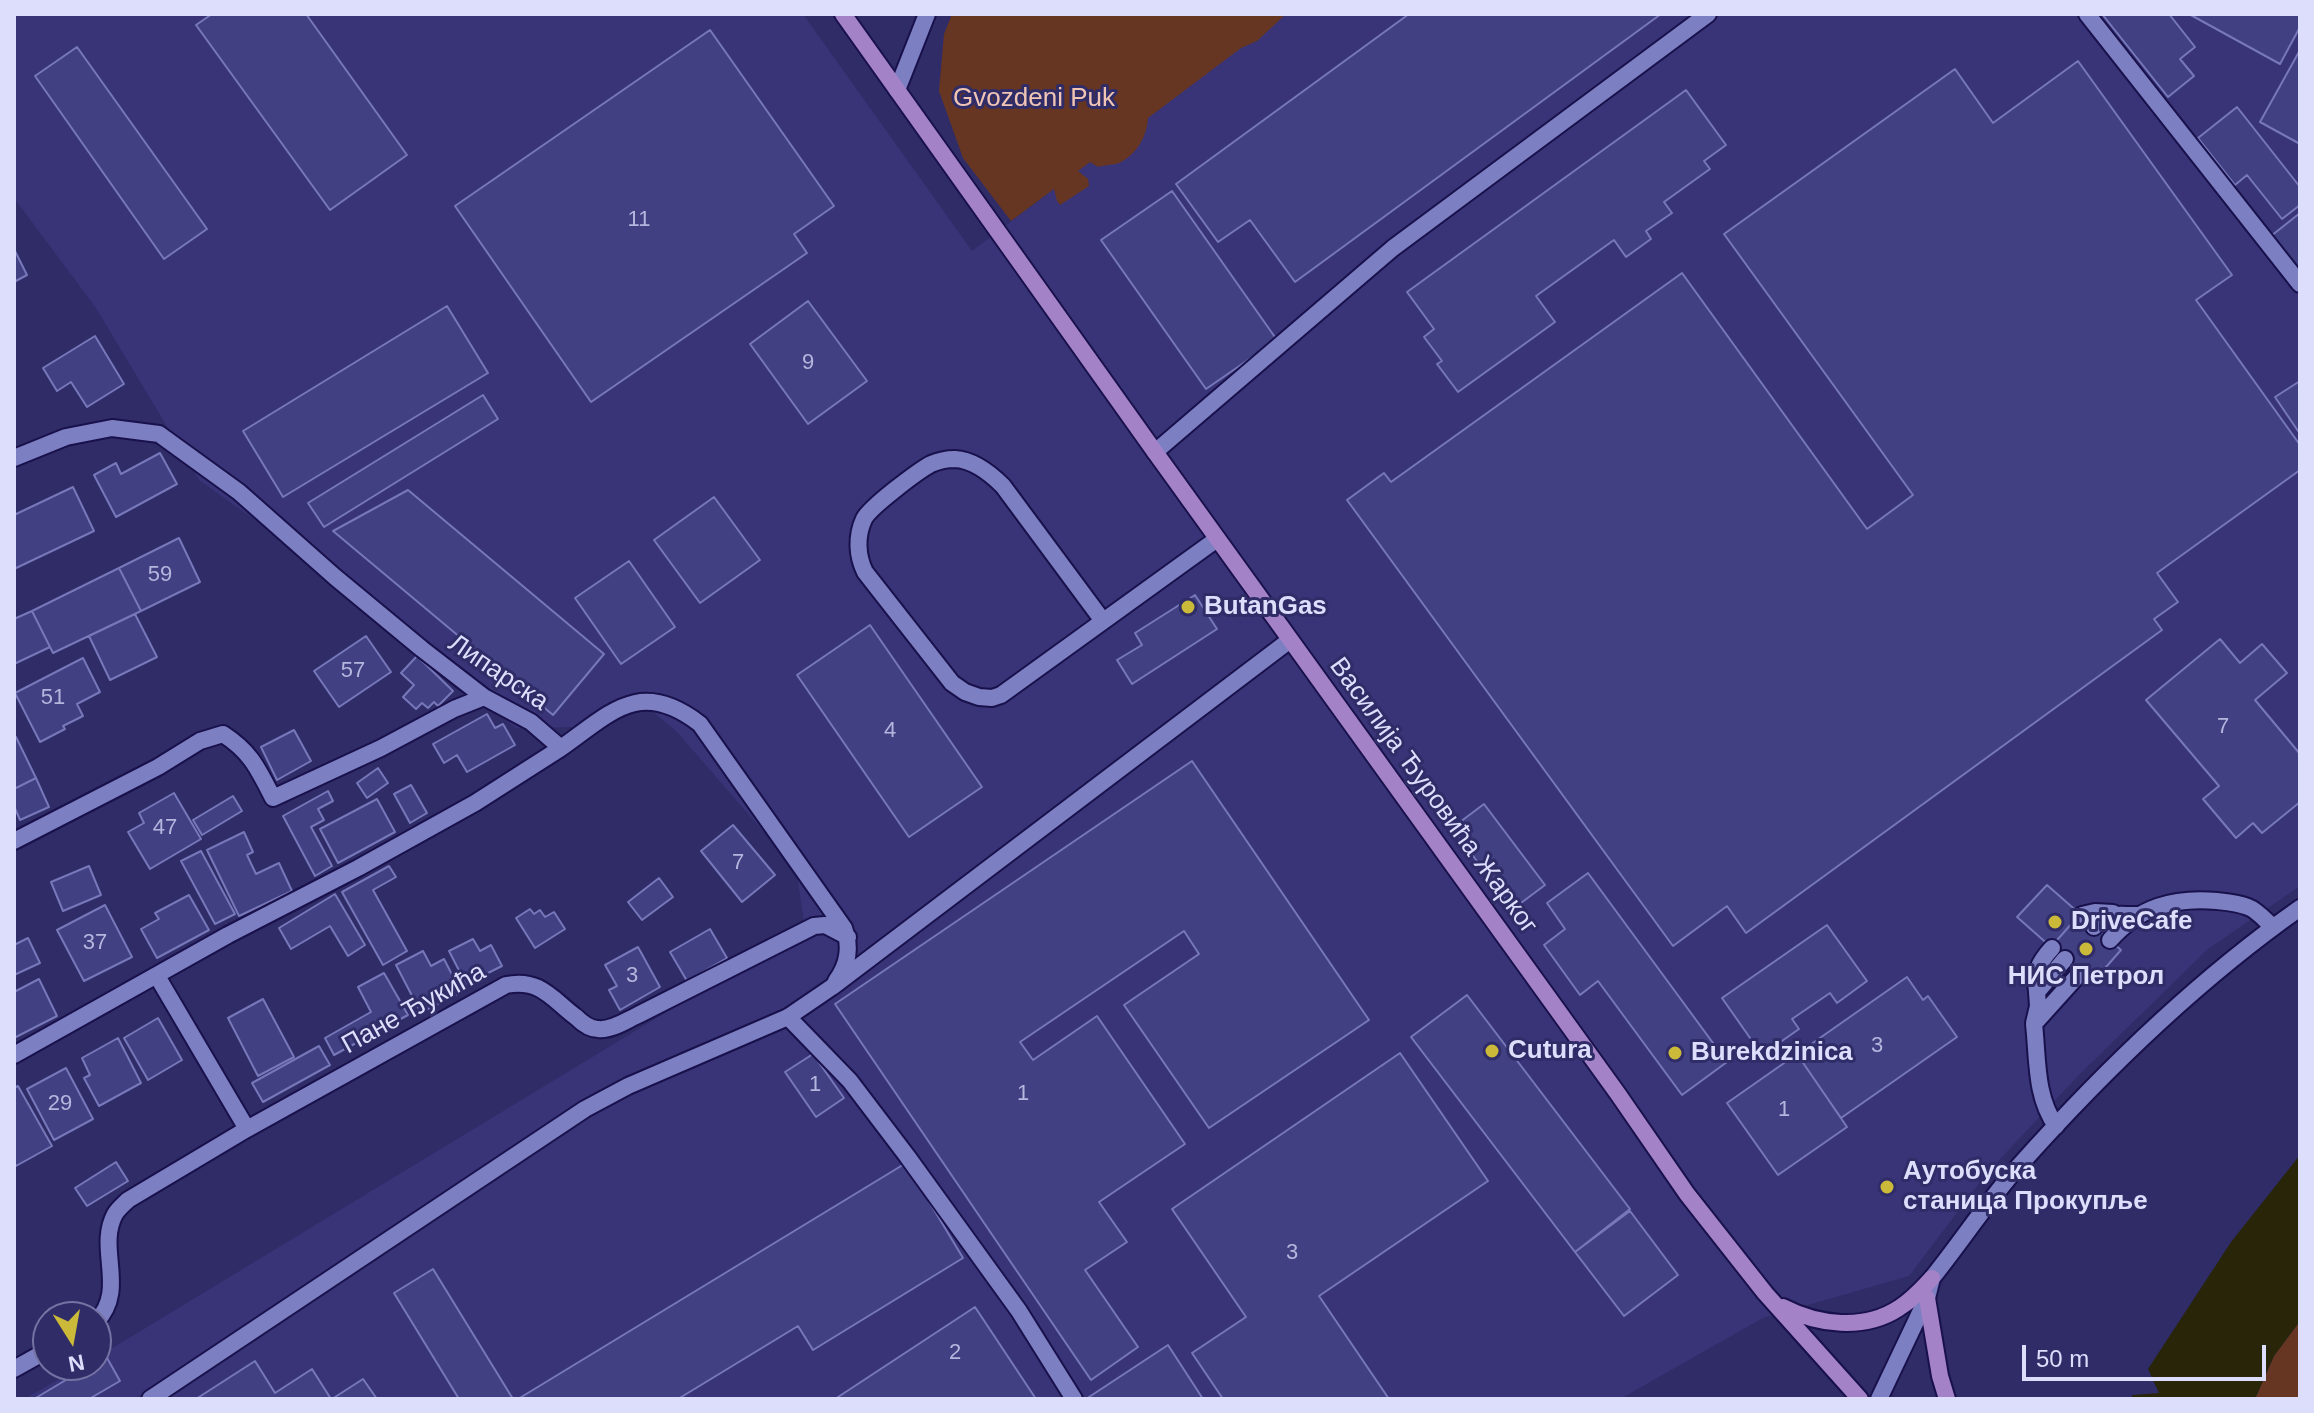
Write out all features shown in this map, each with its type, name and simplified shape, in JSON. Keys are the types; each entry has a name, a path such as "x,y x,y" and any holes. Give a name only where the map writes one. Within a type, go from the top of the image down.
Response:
{"main road":[{"name":"Василија Ђуровића Жарког","path":"843,14 1687,1194 1775,1303 1860,1399"},
{"path":"1775,1303 1801,1316 1828,1322 1864,1321 1898,1309 1932,1278"},
{"path":"1927,1298 1947,1399"}],"street":[{"path":"897,90 927,14"},
{"path":"1155,452 1393,248 1708,14"},
{"path":"2087,14 2300,284"},
{"name":"Липарска","path":"14,458 66,437 112,428 159,434 239,492 335,577 484,697 531,722 561,748 617,708 630,703 662,703 688,715 700,724 839,918 848,937"},
{"path":"1103,621 1003,486 978,466 954,459 930,465 864,518 858,547 865,572 941,671 965,692 992,698 1001,695 1217,539"},
{"path":"150,1399 585,1109 628,1086 788,1017 832,987 1290,640"},
{"path":"14,841 158,767 200,741 223,734 240,745 255,764 273,798 484,697"},
{"path":"14,1055 228,935 462,810 561,748"},
{"path":"2110,940 2126,922 2159,905 2181,901 2204,900 2250,907 2273,927"},
{"path":"1879,1399 1927,1298 1932,1278 2016,1169 2157,1024 2300,908"},
{"path":"2088,921 2114,913 2141,915"},
{"name":"Пане Ђукића","path":"110,1301 110,1232 115,1214 128,1200 247,1129 506,985 522,982 540,987 588,1027 599,1030 638,1015 814,926 825,925 848,937"},
{"path":"832,987 846,962 848,937"},
{"path":"2052,948 2038,965 2034,1024 2039,1086 2049,1116 2056,1126"},
{"path":"2037,992 2065,959"},
{"path":"2034,1024 2080,973"},
{"path":"157,976 247,1129"},
{"path":"788,1017 850,1081 1019,1311 1074,1399"},
{"path":"14,1369 32,1359"}],"shaded area":[{"path":"14,14 803,14 972,251 1285,14 2300,14 2300,886 2208,949 2078,1076 1987,1173 1909,1276 1763,1318 1620,1399 24,1399 56,1381 112,1381 112,1348 805,928 796,869 677,732 633,695 574,727 516,728 275,534 199,480 96,308 14,198"},
{"path":"2300,1155 2300,1321 2274,1356 2255,1399 2130,1399 2133,1395 2159,1393 2148,1369 2231,1242"}],"green space":[{"name":"Gvozdeni Puk","path":"952,14 1286,14 1257,41 1241,48 1148,118 1140,145 1125,160 1098,167 1090,162 1078,171 1088,179 1089,186 1060,205 1054,189 1011,221 963,158 939,91 944,34"},
{"path":"2300,1321 2300,1399 2255,1399 2274,1356"}],"building":[{"path":"212,14 306,14 407,155 330,210 196,25"},
{"path":"1409,14 1661,14 1295,282 1250,220 1218,242 1176,184"},
{"path":"2102,14 2169,14 2195,47 2180,59 2194,76 2168,97"},
{"path":"2189,14 2300,14 2300,27 2280,64"},
{"path":"710,30 834,206 794,234 807,253 591,402 455,206"},
{"path":"77,47 207,229 164,259 35,76"},
{"path":"2300,50 2300,144 2260,122"},
{"path":"2078,61 2232,275 2196,300 2300,445 2300,470 2157,573 2178,602 2154,619 2162,630 1746,933 1727,906 1673,946 1347,500 1384,473 1391,482 1682,273 1867,529 1913,495 1724,234 1955,69 1993,123"},
{"path":"1686,90 1726,145 1704,161 1710,169 1664,202 1672,213 1646,231 1651,239 1626,257 1614,240 1536,296 1555,322 1458,392 1437,364 1442,361 1424,337 1434,329 1407,292"},
{"path":"2237,107 2300,187 2300,205 2282,219 2247,175 2235,185 2198,138"},
{"path":"1172,191 1277,340 1206,389 1101,240"},
{"path":"2300,213 2300,271 2271,236"},
{"path":"14,249 27,275 14,282"},
{"path":"808,301 867,381 808,424 750,344"},
{"path":"447,306 488,373 283,497 243,431"},
{"path":"95,336 124,384 87,407 71,382 57,391 43,368"},
{"path":"2300,381 2300,430 2298,431 2275,397"},
{"path":"483,395 498,419 324,527 308,503"},
{"path":"160,453 177,484 116,517 94,475 116,463 121,474"},
{"path":"73,487 94,531 14,569 14,515"},
{"path":"408,490 604,654 553,715 333,531"},
{"path":"714,497 760,560 700,603 654,540"},
{"path":"179,538 200,582 141,611 119,568"},
{"path":"629,561 675,627 621,664 575,598"},
{"path":"119,568 141,611 53,653 32,611"},
{"path":"1195,595 1217,629 1132,684 1117,660 1142,645 1135,633"},
{"path":"32,611 50,647 14,664 14,619"},
{"path":"135,614 157,657 110,680 89,636"},
{"path":"870,625 982,787 909,837 797,675"},
{"path":"366,636 391,672 339,707 314,671"},
{"path":"2220,639 2240,663 2262,644 2287,673 2255,700 2300,754 2300,802 2262,833 2253,823 2236,838 2203,799 2219,786 2146,700"},
{"path":"417,656 453,691 438,706 434,702 428,708 422,703 416,709 403,697 414,685 401,673"},
{"path":"83,658 100,692 77,704 83,716 40,742 15,693"},
{"path":"487,714 495,728 503,724 515,745 467,772 457,755 444,763 433,744"},
{"path":"294,730 311,761 277,780 261,747"},
{"path":"16,737 36,778 14,789 14,739"},
{"path":"1192,761 1369,1020 1209,1128 1124,1005 1199,954 1184,931 1020,1042 1033,1060 1097,1016 1185,1144 1099,1202 1127,1242 1085,1270 1138,1347 1091,1380 835,1004"},
{"path":"378,768 388,783 367,798 357,783"},
{"path":"36,778 49,807 20,820 14,806 14,789"},
{"path":"411,785 427,813 410,823 394,794"},
{"path":"328,791 333,801 318,809 324,820 311,827 332,866 315,876 283,816"},
{"path":"174,793 201,839 150,869 128,832 144,823 139,813"},
{"path":"233,796 242,811 202,835 193,820"},
{"path":"377,799 395,832 338,863 320,829"},
{"path":"1484,804 1545,885 1513,909 1452,828"},
{"path":"733,825 775,875 742,902 701,851"},
{"path":"244,832 253,852 247,855 256,874 279,863 292,891 239,916 207,850"},
{"path":"201,851 235,914 215,924 181,861"},
{"path":"89,866 101,895 63,911 51,882"},
{"path":"389,866 396,877 373,890 407,951 383,965 342,892"},
{"path":"1588,873 1727,1062 1682,1095 1598,981 1580,995 1544,945 1565,929 1547,903"},
{"path":"659,878 673,897 642,920 628,902"},
{"path":"2047,885 2080,914 2051,947 2017,917"},
{"path":"335,894 365,945 348,956 330,926 291,949 279,928"},
{"path":"189,895 209,930 157,958 141,929 159,919 155,913"},
{"path":"105,905 132,957 84,981 57,930"},
{"path":"530,909 534,914 540,910 545,917 554,912 565,929 535,948 516,918"},
{"name":"НИС Петрол","path":"2080,914 2121,950 2092,983 2051,947"},
{"path":"1827,925 1867,981 1837,1003 1830,993 1792,1019 1799,1029 1762,1055 1722,998"},
{"path":"710,929 727,958 687,981 670,952"},
{"path":"28,938 40,963 14,975 14,945"},
{"path":"473,939 480,951 491,945 502,966 466,984 449,951"},
{"path":"638,947 660,987 620,1010 609,990 617,986 605,965"},
{"path":"423,951 431,966 444,959 461,992 421,1013 396,965"},
{"path":"384,973 408,1015 334,1055 325,1038 371,1012 358,987"},
{"path":"1907,977 1923,1000 1928,996 1957,1037 1841,1118 1797,1054"},
{"path":"39,979 57,1016 14,1038 14,992"},
{"path":"1467,995 1630,1209 1575,1252 1411,1037"},
{"path":"263,999 294,1057 258,1076 228,1018"},
{"path":"158,1018 182,1060 148,1080 124,1038"},
{"path":"118,1038 141,1083 99,1106 84,1078 90,1075 82,1058"},
{"path":"319,1046 330,1065 263,1102 252,1083"},
{"path":"1400,1053 1488,1181 1319,1296 1389,1399 1223,1399 1192,1353 1246,1317 1172,1209"},
{"path":"813,1054 844,1098 816,1117 785,1072"},
{"path":"1797,1054 1847,1127 1778,1175 1727,1103"},
{"path":"66,1068 93,1119 54,1140 27,1089"},
{"path":"18,1086 52,1146 16,1166 14,1088"},
{"path":"116,1162 128,1181 87,1206 75,1188"},
{"path":"906,1163 963,1258 813,1350 798,1326 678,1399 518,1399"},
{"path":"1630,1211 1678,1275 1624,1316 1575,1252"},
{"path":"433,1269 513,1399 459,1399 394,1293"},
{"path":"975,1307 1036,1399 835,1399"},
{"path":"1168,1345 1203,1399 1086,1399"},
{"path":"255,1361 275,1393 312,1369 331,1399 196,1399"},
{"path":"112,1367 120,1381 89,1399 34,1399 64,1381 112,1381"},
{"path":"363,1379 377,1399 332,1399"}],"place":[{"name":"ButanGas","path":"1188,607"},
{"name":"DriveCafe","path":"2055,922"},
{"name":"НИС Петрол","path":"2086,949"},
{"name":"Cutura","path":"1492,1051"},
{"name":"Burekdzinica","path":"1675,1053"},
{"name":"Аутобуска станица Прокупље","path":"1887,1187"}]}
